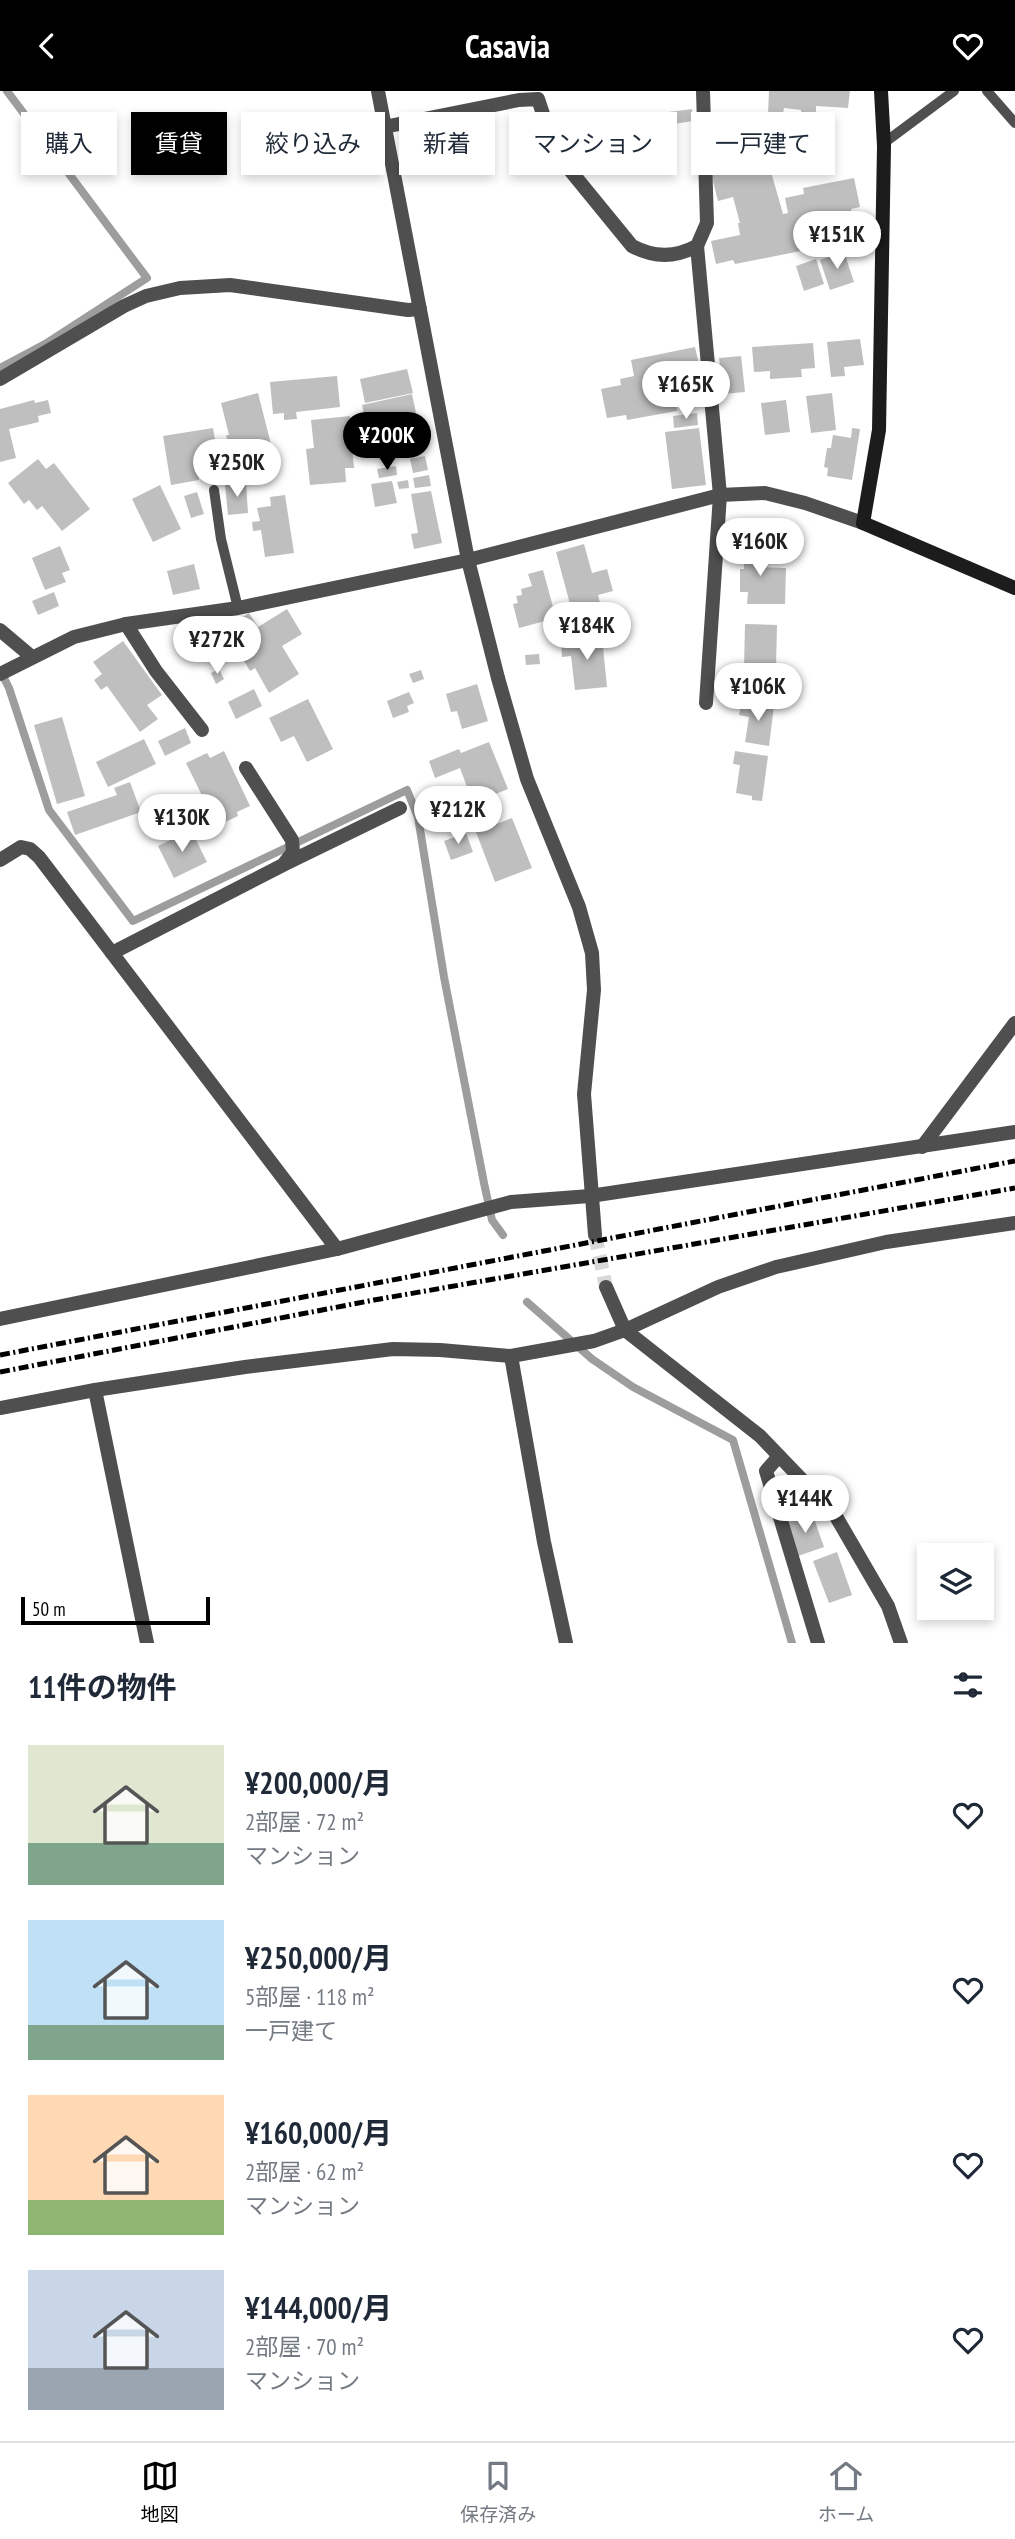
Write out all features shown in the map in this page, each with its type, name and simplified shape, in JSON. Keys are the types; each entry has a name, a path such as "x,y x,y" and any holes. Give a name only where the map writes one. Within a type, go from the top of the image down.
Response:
{"street":[{"path":"378,91 382,112"},
{"path":"703,91 707,223 697,246 720,495 706,703"},
{"path":"863,523 879,430 884,143 881,91"},
{"path":"385,127 519,100 538,99 556,153 632,246 644,253 673,256 697,246"},
{"path":"385,132 468,560 527,779 579,907 592,953 594,990 584,1094 595,1235"},
{"path":"0,379 124,306 146,296 180,288 230,285 408,310 420,309"},
{"path":"4,672 74,637 126,624 237,607 468,560 720,495 765,493 805,503 863,523 1015,588"},
{"path":"126,624 156,671 202,730"},
{"path":"0,630 32,657"},
{"path":"246,768 292,839 293,852 283,865"},
{"path":"112,954 400,808"},
{"path":"0,860 20,847 30,849 39,857 337,1249"},
{"path":"922,1147 1015,1023"},
{"path":"0,1319 337,1249 511,1202 590,1196 1015,1132"},
{"path":"0,1408 245,1367 393,1349 511,1356 594,1341 625,1330 718,1287 776,1267 886,1242 1015,1223"},
{"path":"606,1287 625,1330 760,1436 834,1513 888,1607 901,1643"},
{"path":"511,1356 544,1542 566,1643"},
{"path":"95,1390 148,1643"},
{"path":"779,1456 766,1471 818,1643"}],"lane":[{"path":"884,143 954,91"},
{"path":"987,91 1015,123"},
{"path":"214,490 221,538 237,607"}],"building":[{"path":"769,91 850,91 848,108 816,106 816,112 784,108 783,112 768,112"},
{"path":"692,109 691,121 677,124 677,112 668,112"},
{"path":"712,175 772,175 783,214 788,213 785,198 804,194 803,188 854,178 860,207 851,209 856,232 804,242 806,250 735,264 733,260 716,264 711,241 740,235 740,223 733,197 718,201"},
{"path":"844,252 854,282 830,290 820,260"},
{"path":"816,259 824,284 804,291 796,266"},
{"path":"860,339 864,365 844,367 845,376 831,377 827,342"},
{"path":"813,343 815,368 801,369 802,377 770,379 770,371 754,372 752,347"},
{"path":"695,347 701,373 697,374 701,396 675,401 677,411 627,420 626,415 607,418 601,389 621,385 620,379 634,376 631,360"},
{"path":"741,356 745,392 723,394 719,358"},
{"path":"407,369 413,393 365,403 360,379"},
{"path":"337,376 340,407 296,412 297,419 284,420 284,413 273,414 270,382"},
{"path":"258,393 275,460 263,462 265,471 240,477 233,450 230,451 221,403"},
{"path":"832,393 836,430 811,433 806,396"},
{"path":"412,394 421,436 371,447 362,405"},
{"path":"34,400 35,403 48,400 51,413 38,416 39,422 9,429 16,458 0,462 0,409"},
{"path":"786,400 790,432 765,435 761,403"},
{"path":"697,413 698,425 674,428 673,416"},
{"path":"350,416 351,434 346,434 348,447 352,447 354,468 345,468 346,482 310,485 306,449 314,448 311,420"},
{"path":"213,428 220,469 198,474 199,480 171,485 163,436"},
{"path":"699,428 706,485 672,489 665,432"},
{"path":"852,428 860,429 852,480 827,476 828,468 824,467 827,448 831,448 833,435 851,438"},
{"path":"425,456 428,470 413,473 410,459"},
{"path":"38,459 46,469 54,463 90,509 62,531 42,506 37,510 29,500 24,504 8,483"},
{"path":"396,466 397,475 379,478 377,469"},
{"path":"429,475 431,486 415,488 413,478"},
{"path":"408,480 409,488 399,489 397,482"},
{"path":"392,481 397,503 375,507 371,484"},
{"path":"246,483 248,513 228,515 225,485"},
{"path":"160,485 181,529 153,542 132,499"},
{"path":"431,491 442,543 414,549 411,534 418,533 411,494"},
{"path":"197,492 204,514 191,518 184,496"},
{"path":"285,495 294,553 265,557 261,530 253,531 252,522 260,521 257,508 271,506 270,497"},
{"path":"738,538 747,539 747,544 756,545 756,567 786,568 785,604 747,604 748,592 740,592 740,569 744,569 744,560 737,560"},
{"path":"584,544 592,573 607,569 613,591 598,595 602,611 574,619 556,552"},
{"path":"60,546 70,570 62,573 66,582 45,590 32,558"},
{"path":"194,564 200,589 173,595 167,571"},
{"path":"543,570 556,618 519,628 513,604 518,603 516,596 522,595 521,589 532,586 528,574"},
{"path":"54,592 59,606 38,615 32,601"},
{"path":"287,609 302,634 282,646 299,674 269,693 255,668 250,671 224,628 249,613 258,627"},
{"path":"602,615 605,627 596,630 592,617"},
{"path":"745,624 777,625 776,668 744,668"},
{"path":"602,637 607,687 575,690 571,656 562,657 561,641"},
{"path":"123,641 162,695 147,705 158,719 140,732 107,686 101,690 94,680 102,674 93,662"},
{"path":"539,654 540,664 526,665 525,655"},
{"path":"219,669 224,679 216,684 211,673"},
{"path":"421,670 424,679 413,683 409,674"},
{"path":"774,676 784,676 784,686 774,686"},
{"path":"477,684 488,721 462,729 457,711 451,712 446,694"},
{"path":"254,689 262,706 236,719 228,702"},
{"path":"409,692 414,703 407,706 409,712 393,718 387,701"},
{"path":"308,699 333,749 307,762 294,736 281,742 269,718"},
{"path":"750,703 774,706 769,746 745,742 749,717 739,715 741,705 750,707"},
{"path":"62,717 85,796 57,804 34,725"},
{"path":"185,728 191,743 165,756 158,741"},
{"path":"144,739 156,764 108,787 96,762"},
{"path":"489,742 508,789 473,803 460,768 435,778 429,761 459,749 461,753"},
{"path":"224,751 250,806 237,812 238,816 217,826 186,763 207,753 210,758"},
{"path":"735,751 768,756 762,801 736,793 740,765 733,764"},
{"path":"130,782 141,812 75,835 67,812 117,795 114,788"},
{"path":"466,814 469,822 449,830 445,822"},
{"path":"512,818 532,868 495,882 476,832"},
{"path":"191,830 207,862 174,878 158,846"},
{"path":"466,833 473,852 451,860 444,841"},
{"path":"812,1513 824,1547 798,1556 786,1523"},
{"path":"837,1552 852,1595 829,1603 813,1561"}],"waterway":[{"path":"0,368 45,344 147,278 7,91"},
{"path":"1,672 9,688 49,810 133,921 407,790 418,817 444,977 484,1183 492,1220 503,1235"},
{"path":"527,1302 592,1359 633,1387 733,1440 792,1643"}],"tunnel":[{"path":"595,1235 606,1287"}],"railway":[{"path":"0,1355 1015,1161"},
{"path":"0,1372 374,1300 1015,1188"}]}
